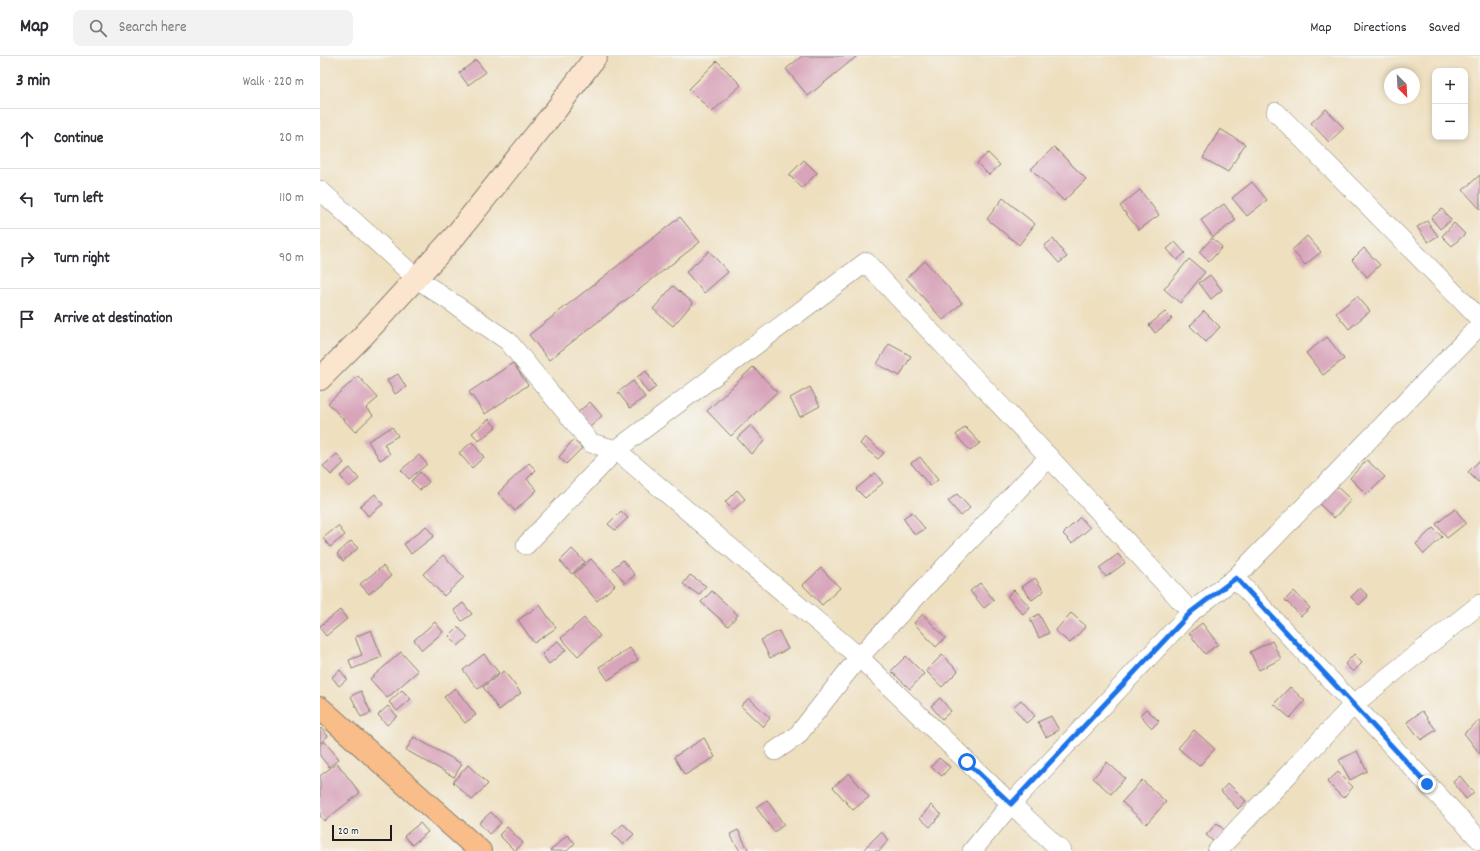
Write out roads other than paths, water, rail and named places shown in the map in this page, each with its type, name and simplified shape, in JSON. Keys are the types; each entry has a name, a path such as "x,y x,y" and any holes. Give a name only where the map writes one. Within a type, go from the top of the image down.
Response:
{"main road":[{"path":"320,379 455,236 558,108 596,56"},
{"path":"320,708 472,849"}],"street":[{"path":"1276,112 1480,319"},
{"path":"320,190 416,278 508,341 591,443 616,450 859,657 1011,804 1062,851"},
{"path":"526,545 616,450 866,262 898,298 1049,457 1191,612"},
{"path":"972,851 1011,804 1191,612 1236,578 1480,325"},
{"path":"775,751 797,736 859,657 1049,457"},
{"path":"1236,578 1480,840"},
{"path":"1217,851 1354,704 1480,604"}]}
